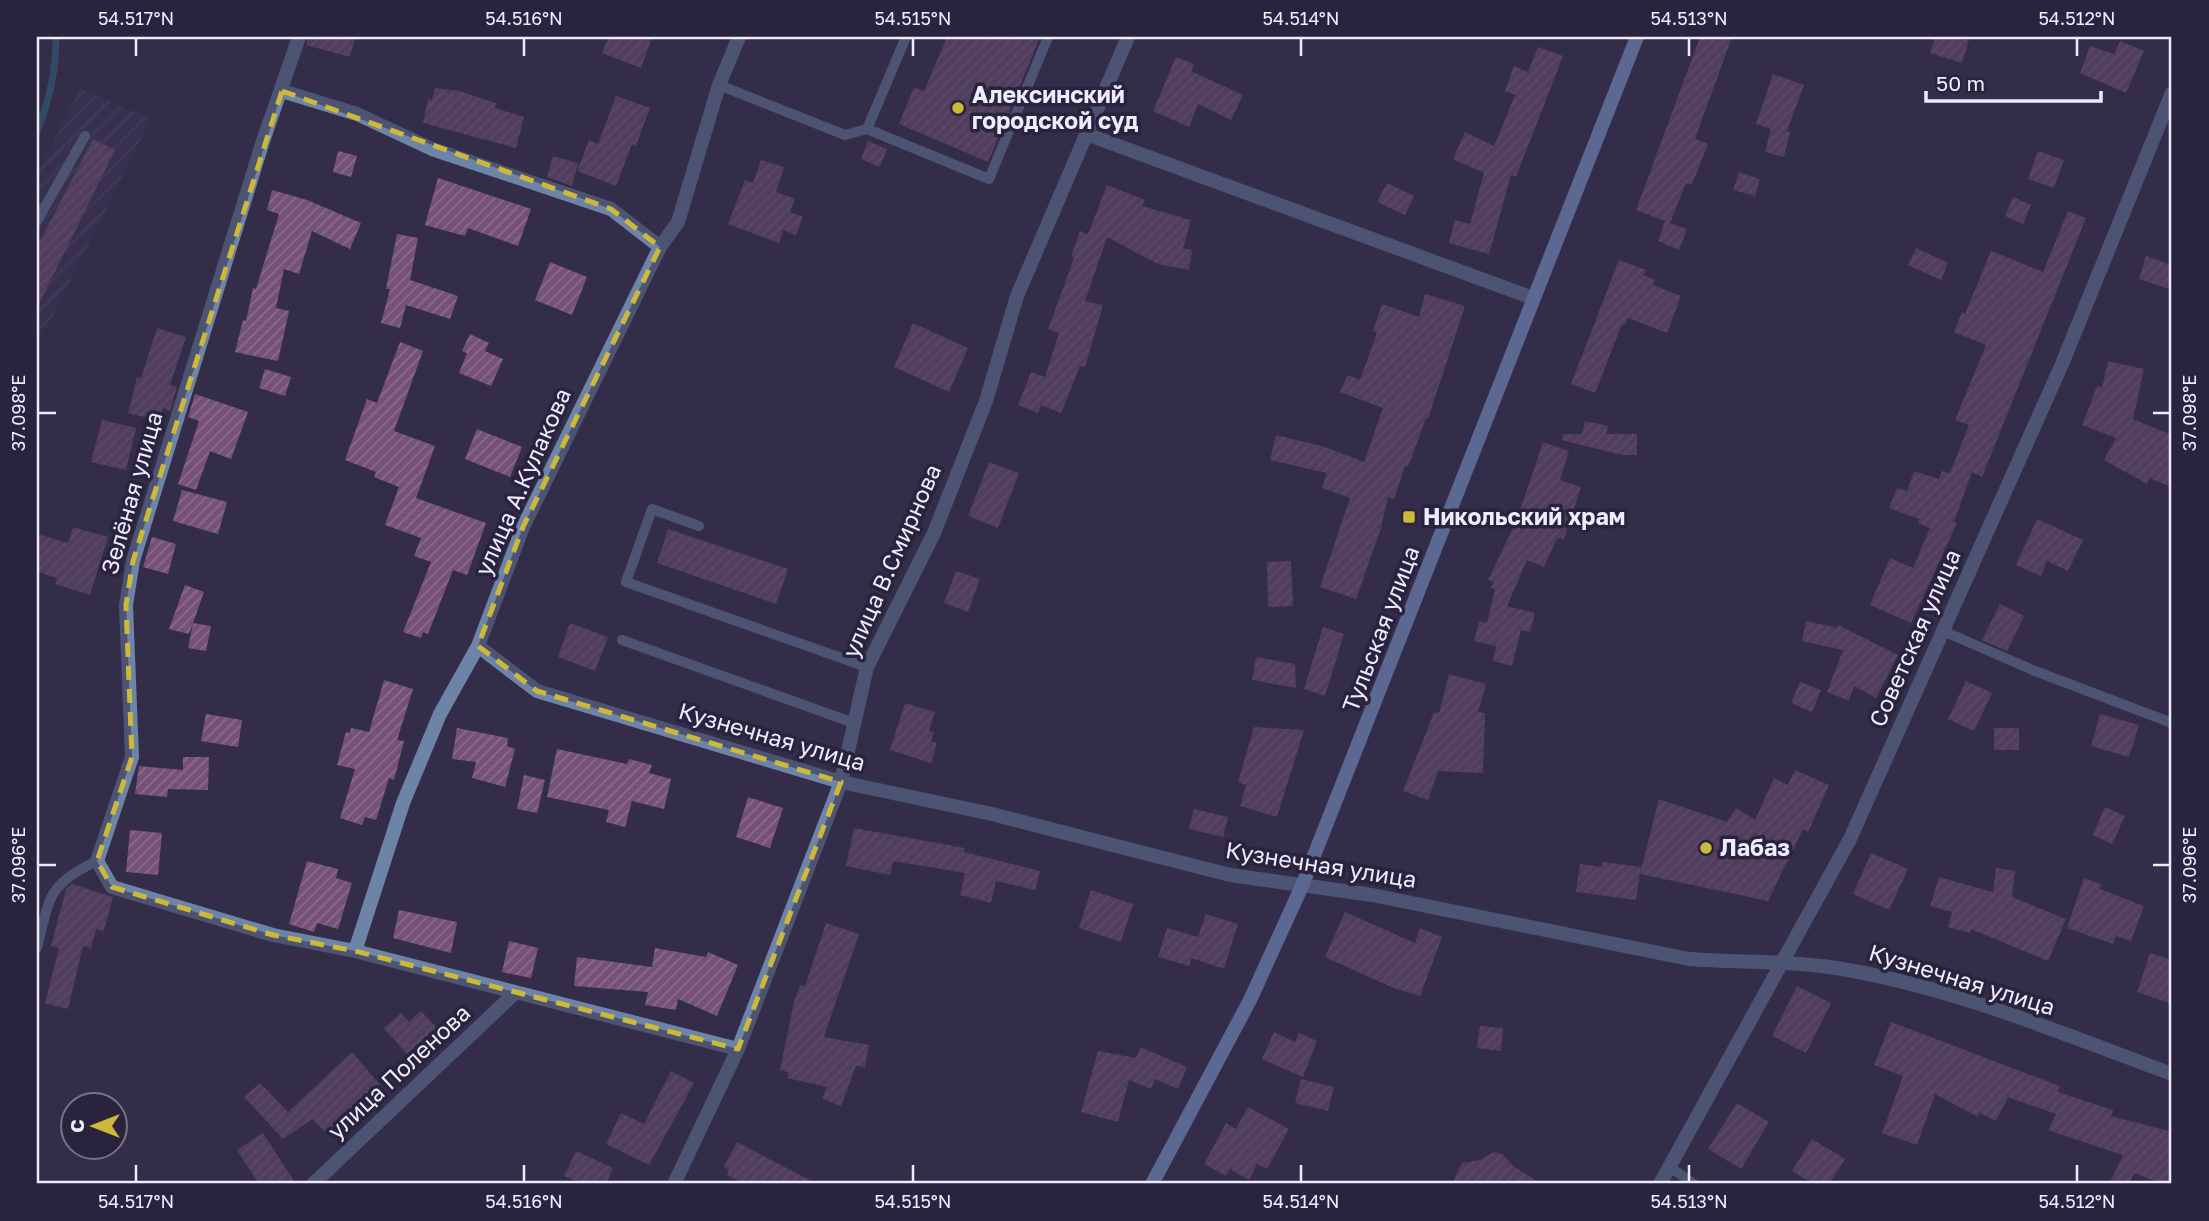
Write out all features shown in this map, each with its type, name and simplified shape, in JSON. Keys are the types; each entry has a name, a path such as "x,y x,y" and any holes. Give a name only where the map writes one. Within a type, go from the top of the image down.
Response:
{"main road":[{"name":"Тульская улица","path":"1152,1184 1250,1000 1301,886 1429,569 1637,37"}],"street":[{"name":"Зелёная улица","path":"96,861 132,757 126,605 133,561 263,141 299,37"},
{"name":"улица А.Кулакова","path":"355,951 403,803 440,714 478,646 523,527 660,247 678,222 719,85 739,37"},
{"name":"улица В.Смирнова","path":"674,1184 738,1049 841,782 867,667 933,533 986,401 1017,296 1128,37"},
{"path":"282,91 357,114 432,149 611,209 660,247"},
{"name":"Советская улица","path":"1660,1184 1850,839 2062,364 2172,93"},
{"path":"1086,134 1533,298"},
{"name":"Кузнечная улица","path":"478,646 537,691 841,782 992,814 1230,875 1372,895 1689,959 1740,963 1785,961 1849,970 1929,988 2009,1013 2172,1074"},
{"path":"96,861 112,887 273,935 355,951 738,1049"},
{"name":"улица Поленова","path":"313,1184 515,993"}],"lane":[{"path":"867,129 906,37"},
{"path":"719,85 845,135 867,129 989,179 1048,37"},
{"path":"37,221 85,136"},
{"path":"699,526 652,509 626,582 867,667"},
{"path":"1943,631 2035,671 2172,723"},
{"path":"622,640 854,723"},
{"path":"37,948 51,896 67,875 96,861"},
{"path":"1670,1167 1694,1184"}],"highlighted area":[{"path":"282,91 611,209 660,247 523,527 478,646 537,691 841,782 738,1049 355,951 273,935 112,887 97,861 132,757 126,605 133,561"}],"shaded area":[{"path":"80,88 151,119 51,320 37,337 37,173"}],"building":[{"path":"308,37 355,37 350,57 306,45"},
{"path":"609,37 652,37 641,68 602,53"},
{"name":"Алексинский городской суд","path":"947,37 1040,37 988,162 899,124 914,87 924,91"},
{"path":"1700,37 1732,37 1695,139 1708,144 1692,185 1686,183 1670,223 1687,229 1679,250 1658,241 1665,221 1636,210"},
{"path":"1935,37 1969,40 1962,63 1930,53"},
{"path":"2120,41 2144,51 2126,93 2080,73 2090,46 2114,54"},
{"path":"1538,47 1563,56 1516,177 1511,175 1489,254 1449,243 1455,220 1470,224 1484,173 1453,159 1465,132 1494,146 1515,95 1505,91 1514,66 1528,72"},
{"path":"1176,57 1194,64 1191,71 1243,95 1231,120 1198,104 1189,127 1153,111"},
{"path":"1773,74 1804,85 1787,131 1790,132 1784,157 1765,152 1771,129 1756,124"},
{"path":"435,88 459,91 496,103 495,108 524,117 516,148 423,123 428,99 432,100"},
{"path":"616,96 650,108 636,146 632,144 616,186 577,171 589,140 598,144"},
{"path":"93,139 115,150 37,308 37,247"},
{"path":"868,141 887,149 880,167 861,159"},
{"path":"338,151 357,156 351,177 333,172"},
{"path":"2038,151 2064,160 2054,188 2028,179"},
{"path":"553,156 578,163 572,186 547,177"},
{"path":"761,160 784,167 776,192 795,199 790,212 803,217 796,235 783,230 779,243 728,224 745,180 753,183"},
{"path":"1739,172 1760,179 1755,196 1733,190"},
{"path":"438,178 531,209 518,246 468,228 465,236 425,225"},
{"path":"1387,183 1414,196 1405,215 1377,202"},
{"path":"1107,185 1145,200 1142,206 1191,220 1183,248 1192,250 1189,270 1158,264 1107,237 1085,301 1103,305 1085,367 1080,366 1061,413 1041,405 1038,413 1018,405 1031,372 1045,377 1059,333 1048,329 1074,258 1071,256 1080,231 1088,234"},
{"path":"272,190 307,200 361,223 350,249 312,231 299,274 284,269 276,308 289,311 278,361 235,352 243,320 246,321 253,288 256,289 279,214 267,210"},
{"path":"2013,197 2031,205 2023,224 2005,216"},
{"path":"2068,211 2086,218 1982,477 1972,472 1954,522 1957,523 1911,623 1870,605 1890,558 1913,568 1930,528 1918,523 1919,519 1889,508 1897,488 1907,491 1914,471 1939,479 1942,471 1950,473 1969,425 1955,420 1986,345 1954,332 1962,312 1965,314 1991,251 2043,272"},
{"path":"397,234 418,238 410,280 458,296 450,319 406,305 400,328 381,323 390,289 386,289"},
{"path":"1916,248 1948,263 1941,280 1908,265"},
{"path":"2146,256 2172,265 2172,290 2139,279"},
{"path":"1619,260 1646,270 1643,275 1655,280 1653,285 1681,296 1667,333 1628,318 1625,325 1622,324 1595,393 1571,384"},
{"path":"550,262 587,277 572,315 535,300"},
{"path":"1425,294 1465,306 1428,419 1426,418 1408,467 1405,466 1394,499 1388,497 1381,528 1356,599 1320,587 1350,498 1322,488 1327,473 1270,460 1276,435 1325,447 1364,462 1383,408 1340,392 1347,375 1360,380 1377,333 1373,331 1382,304 1419,317"},
{"path":"913,323 968,348 949,392 894,367"},
{"path":"157,328 186,337 170,385 177,387 170,411 163,408 160,421 128,413 137,377 141,378"},
{"path":"470,334 489,343 485,351 503,359 491,386 459,373 467,353 462,351"},
{"path":"400,342 423,351 394,431 435,446 416,498 486,523 467,575 453,570 428,634 423,632 421,638 403,632 431,562 414,556 421,538 385,525 399,487 374,477 376,472 345,460 367,399 377,403"},
{"path":"2108,361 2144,369 2133,419 2172,435 2172,487 2149,478 2147,484 2104,460 2116,438 2082,425 2097,386 2102,388"},
{"path":"265,369 291,377 285,396 259,388"},
{"path":"195,394 248,412 231,459 210,451 196,490 178,484 199,421 188,417"},
{"path":"102,420 136,428 126,470 91,462"},
{"path":"1585,421 1608,426 1606,434 1637,434 1637,455 1622,455 1562,440 1563,434 1582,434"},
{"path":"477,429 522,447 510,477 465,459"},
{"path":"1543,442 1569,451 1560,480 1581,487 1564,539 1557,538 1544,567 1527,560 1507,606 1535,613 1530,632 1521,630 1512,666 1493,661 1496,646 1474,641 1479,621 1487,623 1495,589 1491,588 1494,582 1488,580 1516,522"},
{"path":"989,462 1019,473 998,528 968,516"},
{"path":"182,490 227,502 218,534 173,521"},
{"path":"2037,519 2083,540 2068,571 2047,561 2041,576 2016,565"},
{"path":"73,527 108,537 90,595 55,584 57,578 37,572 37,534 68,543"},
{"path":"668,529 788,569 776,604 657,563"},
{"path":"152,537 176,544 168,574 143,567"},
{"path":"1291,561 1293,606 1268,607 1267,562"},
{"path":"956,571 980,579 968,612 944,603"},
{"path":"185,585 204,592 189,634 169,629"},
{"path":"2000,604 2024,616 2007,651 1982,640"},
{"path":"1806,621 1837,628 1838,625 1898,655 1876,698 1854,686 1849,701 1827,692 1843,650 1802,641"},
{"path":"193,623 211,626 206,651 188,648"},
{"path":"570,623 608,637 595,671 558,657"},
{"path":"1323,627 1344,634 1325,696 1304,689"},
{"path":"1256,657 1295,664 1296,688 1252,680"},
{"path":"1449,674 1486,684 1478,712 1485,713 1483,773 1438,771 1428,800 1403,791 1434,712 1439,713"},
{"path":"384,680 413,689 397,740 404,741 394,780 389,778 376,820 365,817 362,825 340,818 355,769 337,765 346,732 350,733 351,728 369,732"},
{"path":"1966,681 1992,693 1974,731 1948,719"},
{"path":"1800,682 1821,690 1812,712 1791,703"},
{"path":"905,703 935,712 929,731 934,732 931,741 937,743 931,763 890,750"},
{"path":"206,714 242,720 238,747 201,741"},
{"path":"2100,714 2139,725 2129,757 2091,746"},
{"path":"1254,727 1304,730 1277,817 1240,806 1246,785 1238,782"},
{"path":"457,728 508,738 507,746 515,749 505,787 472,778 476,762 452,759"},
{"path":"1994,728 2019,728 2019,750 1994,750"},
{"path":"557,749 627,764 629,759 652,765 649,773 671,779 664,809 632,801 625,827 606,822 609,810 547,797"},
{"path":"183,757 209,757 208,790 168,789 167,797 135,794 139,766 183,770"},
{"path":"1795,770 1829,785 1808,832 1803,829 1768,901 1640,874 1659,799 1727,822 1736,808 1755,820 1774,778 1788,785"},
{"path":"524,775 545,780 537,813 517,809"},
{"path":"748,797 783,808 770,848 736,837"},
{"path":"2105,807 2125,816 2112,844 2093,835"},
{"path":"1194,809 1228,817 1223,837 1189,829"},
{"path":"854,828 965,848 964,852 1040,871 1035,890 996,881 991,903 960,895 965,873 893,861 890,875 846,866"},
{"path":"130,830 162,833 158,875 126,872"},
{"path":"1871,853 1908,869 1889,910 1853,894"},
{"path":"307,861 338,869 336,878 352,883 338,929 317,923 314,932 289,924"},
{"path":"1603,862 1641,867 1636,900 1576,892 1580,864 1602,867"},
{"path":"1996,868 2015,871 2012,897 2066,919 2048,961 1971,929 1970,933 1948,927 1952,912 1930,906 1939,877 1993,892"},
{"path":"2084,878 2101,884 2100,889 2144,906 2131,941 2116,936 2113,944 2067,928"},
{"path":"72,884 113,897 104,931 96,929 91,948 83,946 68,1009 45,1003 59,948 51,946 66,889"},
{"path":"1091,890 1133,904 1121,942 1079,928"},
{"path":"399,910 457,922 451,953 393,938"},
{"path":"1345,912 1415,943 1420,928 1442,937 1420,996 1391,987 1325,957"},
{"path":"1206,914 1238,924 1224,969 1191,958 1189,966 1158,957 1167,928 1198,937"},
{"path":"826,923 859,934 824,1037 869,1045 865,1067 856,1066 841,1106 822,1098 827,1087 787,1078 788,1072 780,1070 794,1002 800,985 805,986"},
{"path":"509,941 538,948 531,978 502,972"},
{"path":"655,948 706,957 708,952 738,965 717,1016 678,999 676,1010 645,1005 648,992 574,986 577,957 652,967"},
{"path":"2150,953 2172,960 2172,1004 2137,992"},
{"path":"1797,986 1831,1003 1806,1053 1772,1036"},
{"path":"421,1011 437,1028 407,1054 384,1028 401,1013 409,1022"},
{"path":"1891,1022 2060,1086 2058,1092 2113,1110 2111,1116 2172,1132 2172,1184 2162,1184 2134,1173 2129,1184 2109,1184 2123,1155 2048,1130 2056,1114 2008,1097 1996,1121 1980,1113 1978,1117 1935,1094 1917,1145 1882,1133 1903,1076 1874,1065"},
{"path":"1480,1026 1503,1028 1501,1051 1477,1048"},
{"path":"1274,1032 1295,1042 1299,1033 1317,1041 1303,1077 1262,1059"},
{"path":"1140,1047 1187,1067 1178,1089 1155,1079 1151,1089 1129,1080 1118,1122 1081,1112 1098,1051 1136,1058"},
{"path":"352,1052 380,1085 328,1135 312,1119 283,1139 244,1097 260,1083 288,1112"},
{"path":"671,1071 694,1083 649,1165 606,1144 621,1113 644,1124"},
{"path":"1301,1079 1334,1087 1328,1111 1295,1103"},
{"path":"1737,1103 1769,1122 1741,1169 1708,1149"},
{"path":"1248,1107 1289,1129 1267,1169 1257,1164 1249,1180 1230,1169 1226,1176 1204,1164 1226,1123 1236,1129"},
{"path":"263,1133 296,1184 259,1184 237,1150"},
{"path":"1812,1139 1845,1159 1829,1184 1814,1184 1792,1171"},
{"path":"737,1142 817,1184 744,1184 727,1175 729,1170 724,1167"},
{"path":"576,1151 613,1168 606,1184 583,1184 564,1176"},
{"path":"1494,1152 1502,1154 1513,1166 1542,1184 1452,1184 1462,1163 1480,1160"}],"waterway":[{"path":"37,131 51,85 56,37"}],"place":[{"name":"Алексинский городской суд","path":"958,108"},
{"name":"Никольский храм","path":"1409,517"},
{"name":"Лабаз","path":"1706,848"}]}
